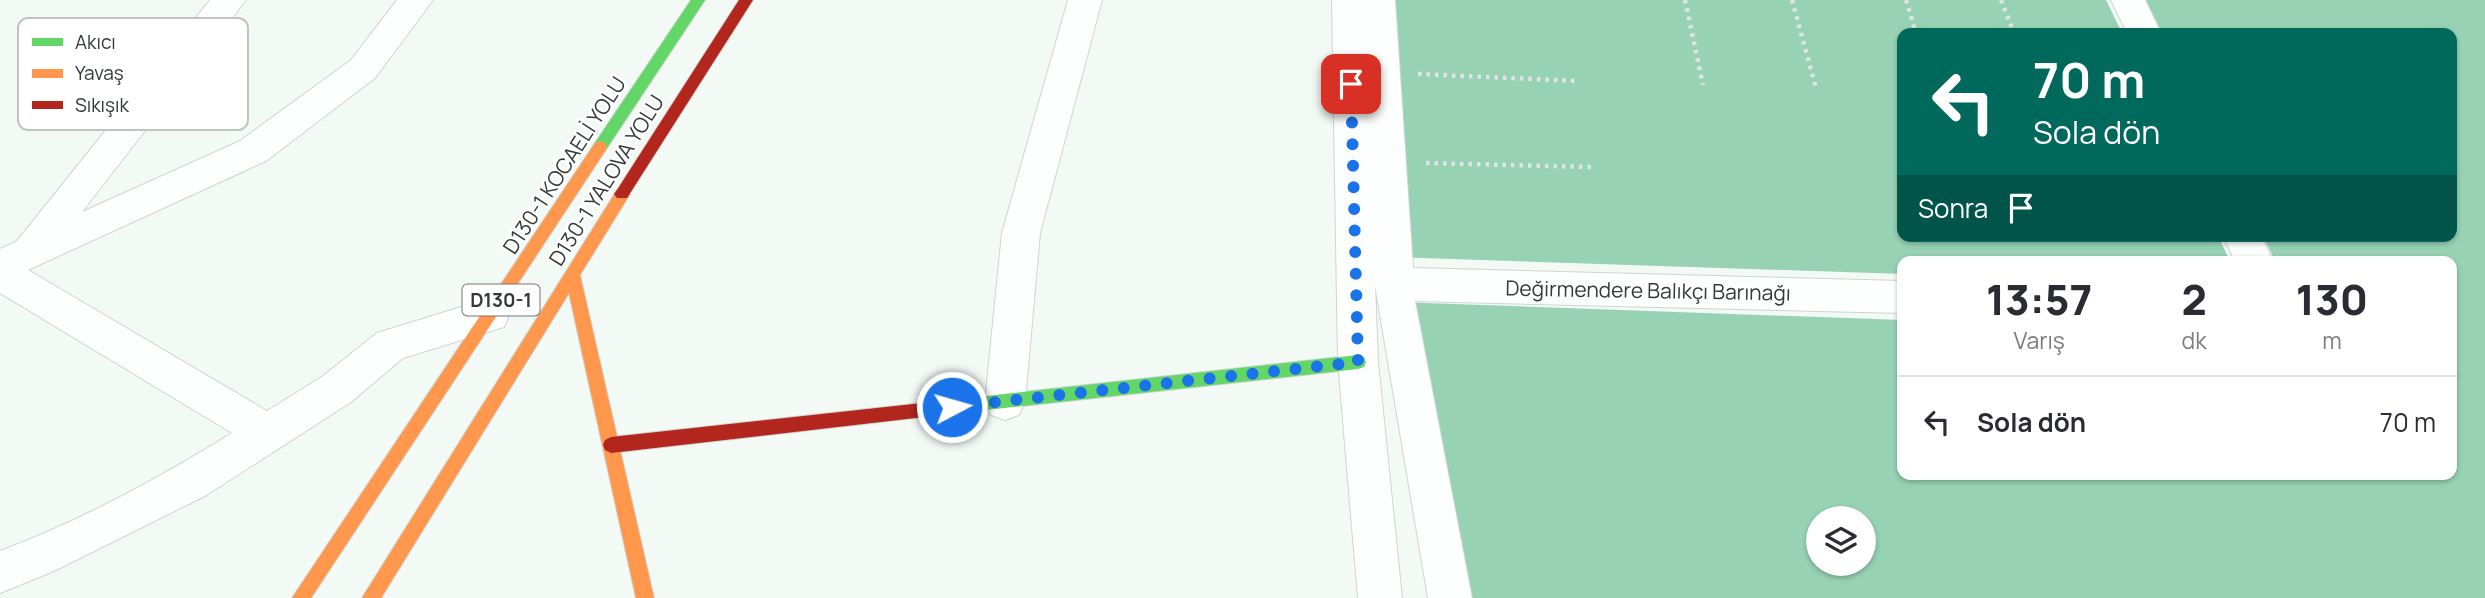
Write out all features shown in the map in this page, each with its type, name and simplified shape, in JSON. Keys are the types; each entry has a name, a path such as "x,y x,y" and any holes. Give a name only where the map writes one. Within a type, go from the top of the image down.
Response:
{"main road":[{"name":"D130-1 KOCAELİ YOLU","path":"301,598 698,0"},
{"name":"D130-1 YALOVA YOLU","path":"371,598 572,273 746,0"},
{"path":"572,273 645,598"},
{"path":"611,445 1358,362"}],"street":[{"path":"214,18 229,0"},
{"path":"10,264 253,151 363,69 416,0"},
{"path":"1004,402 1020,233 1085,0"},
{"path":"1349,0 1358,362 1380,598"},
{"path":"1378,0 1394,284 1450,598"},
{"path":"2128,0 2142,28"},
{"path":"10,264 121,130"},
{"path":"10,264 268,433"},
{"name":"Değirmendere Balıkçı Barınağı","path":"1394,284 1897,297"},
{"path":"0,572 39,557 190,482 337,389 391,345 490,315"}],"path":[{"path":"1685,0 1703,85"},
{"path":"1792,0 1816,88"},
{"path":"1906,0 1914,28"},
{"path":"2001,0 2012,28"},
{"path":"1382,73 1578,81"},
{"path":"1387,162 1591,167"}],"shaded area":[{"path":"1378,0 2106,0 2120,28 1897,28 1897,242 2221,242 2228,256 1897,256 1897,274 1392,257"},
{"path":"2146,0 2485,0 2485,598 1451,598 1396,302 1897,320 1897,480 2457,480 2457,256 2273,256 2266,242 2457,242 2457,28 2160,28"}],"traffic: fast":[{"path":"600,147 698,0"},
{"path":"950,407 1358,362"}],"traffic: slow":[{"path":"301,598 600,147"},
{"path":"371,598 622,194"},
{"path":"572,273 645,598"}],"traffic: jam":[{"path":"622,194 746,0"},
{"path":"611,445 950,407"}],"route":[{"path":"952,407 1358,362 1351,84"}]}
